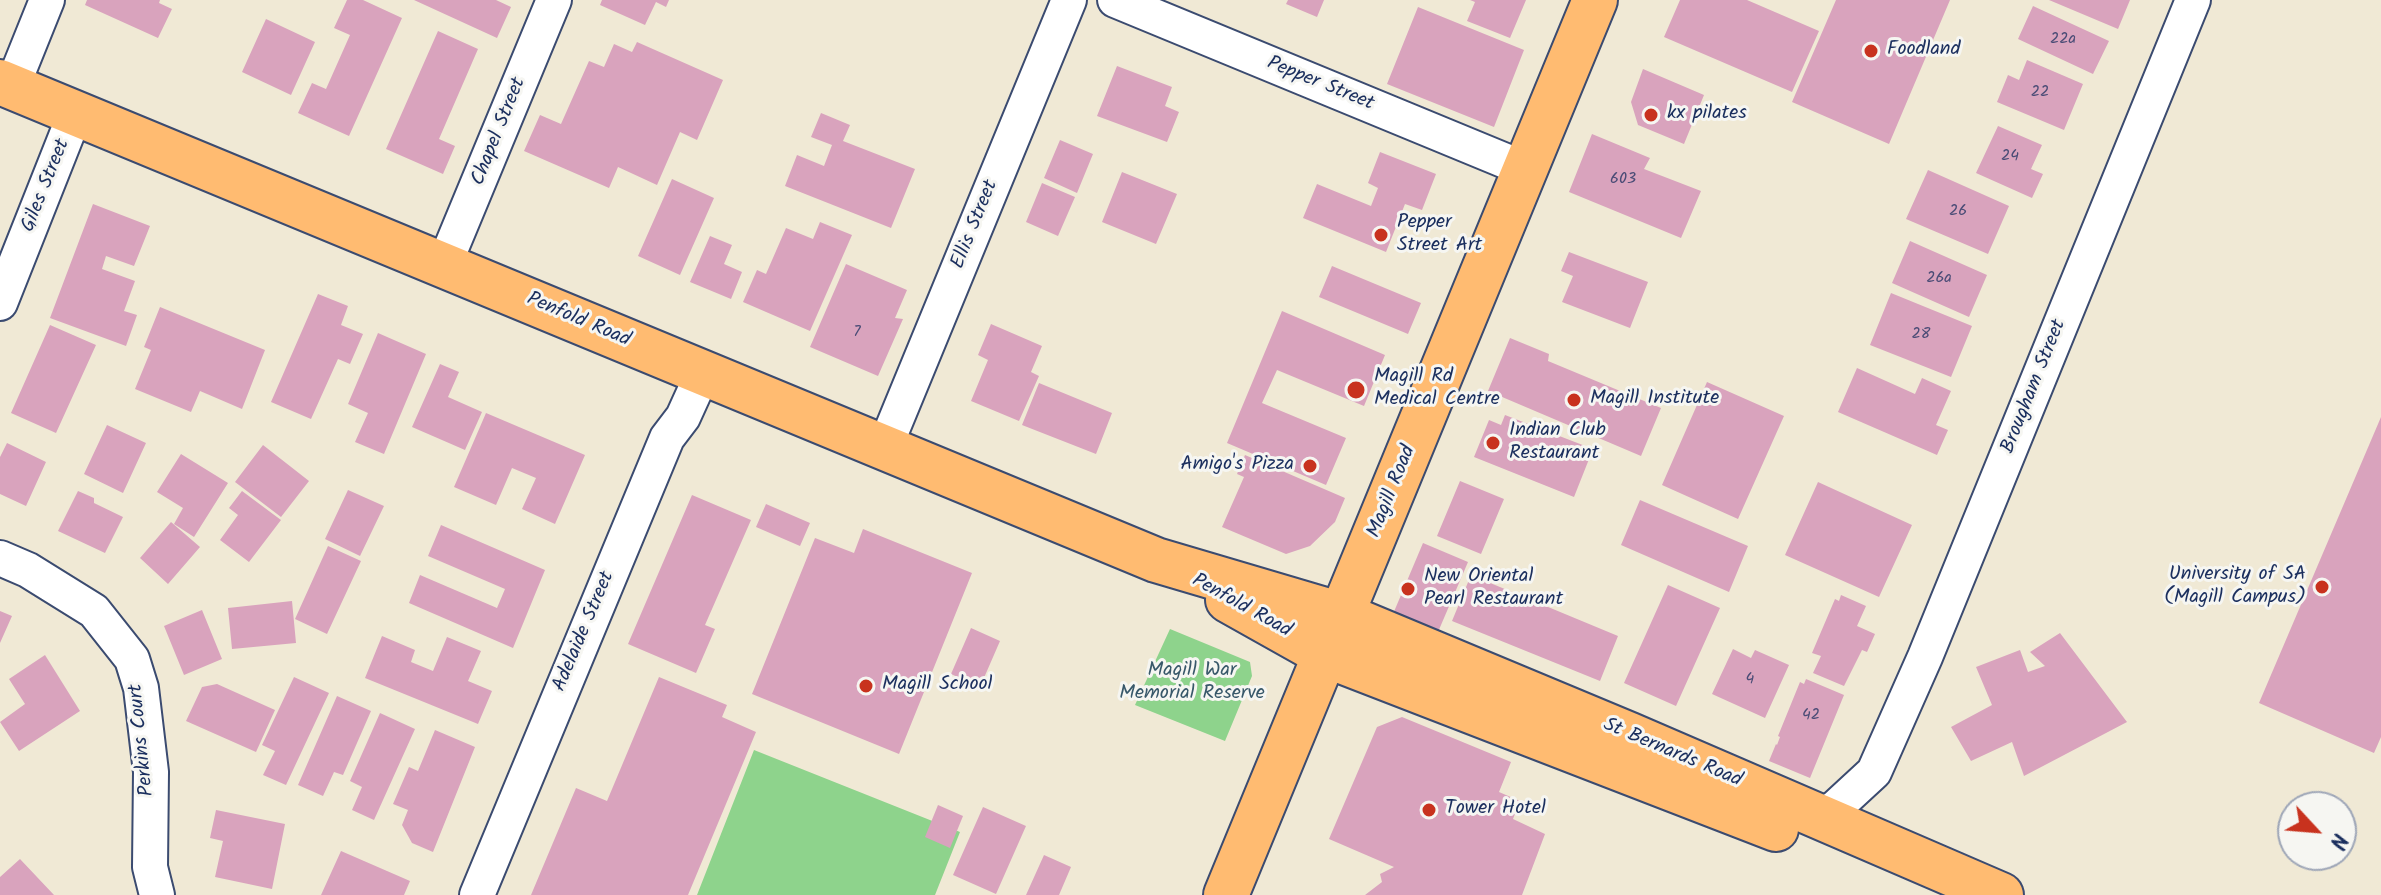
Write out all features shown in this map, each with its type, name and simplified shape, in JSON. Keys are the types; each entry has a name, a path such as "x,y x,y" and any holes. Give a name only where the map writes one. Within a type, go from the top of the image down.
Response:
{"main road":[{"name":"Magill Road","path":"1226,895 1595,0"},
{"name":"Penfold Road","path":"6,84 1156,560 1342,615"},
{"name":"Penfold Road","path":"1156,560 1326,655"},
{"name":"St Bernards Road","path":"1342,615 1619,730 2001,895"},
{"name":"St Bernards Road","path":"1326,655 1836,853 1936,895"}],"street":[{"path":"6,84 47,0"},
{"name":"Chapel Street","path":"444,265 554,0"},
{"name":"Ellis Street","path":"884,449 1069,0"},
{"name":"Pepper Street","path":"1115,0 1525,169"},
{"name":"Brougham Street","path":"1886,846 1873,817 1874,772 1952,591 2193,0"},
{"name":"Giles Street","path":"0,303 75,114"},
{"name":"Adelaide Street","path":"477,895 667,438 683,417 703,373"},
{"name":"Perkins Court","path":"0,558 28,570 94,611 132,659 141,688 151,772 150,867 157,895"},
{"name":"Brougham Street","path":"1818,817 1835,808 1874,772"}],"green space":[{"name":"Magill War Memorial Reserve","path":"1170,629 1250,662 1252,676 1225,741 1135,705"},
{"path":"754,750 960,832 935,895 697,895"}],"building":[{"path":"87,0 160,0 159,3 172,9 158,38 85,5"},
{"path":"347,0 363,0 402,18 349,136 298,113 312,83 326,89 350,35 334,28"},
{"path":"414,0 496,0 511,7 497,38"},
{"path":"602,0 669,0 666,7 656,2 645,25 600,5"},
{"path":"1288,0 1324,0 1317,17 1286,4"},
{"path":"1470,0 1526,0 1510,38 1467,21 1475,2"},
{"path":"1680,0 1747,0 1819,31 1792,92 1664,37"},
{"name":"Foodland","path":"1836,0 1950,0 1889,144 1792,102"},
{"path":"2049,0 2130,0 2118,29"},
{"path":"2033,6 2109,41 2093,74 2018,39"},
{"path":"1418,7 1524,50 1494,127 1387,84"},
{"path":"266,19 315,42 291,95 242,72"},
{"path":"438,31 478,49 439,139 455,146 443,174 386,149"},
{"path":"637,42 723,80 697,140 680,132 657,185 618,167 609,188 524,151 540,115 561,124 589,61 604,67 614,44 632,52"},
{"path":"2027,60 2083,84 2064,130 1997,102 2008,75 2019,80"},
{"path":"1117,66 1172,87 1165,106 1179,112 1167,142 1097,116"},
{"path":"1643,69 1704,95 1684,144 1638,125 1631,102"},
{"path":"821,113 850,125 843,141 915,169 891,228 785,186 797,155 824,166 832,145 811,137"},
{"path":"1998,126 2042,145 2031,169 2043,174 2032,198 1976,173"},
{"path":"1592,134 1650,158 1644,169 1701,191 1681,238 1569,192"},
{"path":"1060,140 1093,154 1077,193 1044,178"},
{"path":"1380,152 1436,174 1422,210 1405,204 1386,252 1303,218 1317,184 1371,206 1378,188 1368,183"},
{"path":"1928,170 2009,206 1988,254 1906,219"},
{"path":"1122,172 1177,194 1156,244 1102,222"},
{"path":"672,179 714,198 680,275 638,256"},
{"path":"1042,183 1075,197 1058,236 1026,222"},
{"path":"93,204 150,226 134,266 106,256 102,269 135,281 124,311 137,315 126,346 50,318"},
{"path":"820,222 852,235 810,331 743,302 757,270 766,274 786,228 813,239"},
{"path":"710,236 732,245 724,264 742,272 731,299 690,282"},
{"path":"1910,241 1987,275 1969,317 1892,283"},
{"path":"1569,252 1648,282 1630,328 1562,302 1573,276 1561,271"},
{"path":"846,264 907,290 895,318 903,319 878,376 810,347"},
{"path":"1332,266 1421,303 1408,334 1319,297"},
{"path":"1891,293 1972,326 1951,377 1870,345"},
{"path":"318,294 348,306 341,325 363,334 350,364 338,359 311,419 271,402"},
{"path":"160,307 265,350 242,409 200,391 191,412 135,389 151,350 144,347"},
{"path":"1282,311 1385,355 1364,406 1277,370 1262,403 1346,438 1326,485 1227,443"},
{"path":"991,324 1042,346 1031,372 1039,376 1019,421 971,401 988,360 978,355"},
{"path":"50,325 96,345 56,433 11,413"},
{"path":"378,333 426,354 384,454 355,442 368,413 348,404"},
{"name":"Magill Institute","path":"1510,338 1549,354 1548,361 1661,408 1641,456 1488,391"},
{"path":"440,364 459,372 448,397 482,412 465,450 412,427"},
{"path":"1857,368 1915,394 1922,378 1951,391 1936,425 1948,430 1937,455 1838,412"},
{"path":"1707,382 1784,416 1738,519 1662,485"},
{"path":"1039,383 1112,413 1096,454 1022,425"},
{"path":"486,413 585,455 555,524 522,509 536,478 512,468 496,505 454,487"},
{"path":"1505,415 1593,449 1574,497 1474,457 1489,420 1501,425"},
{"path":"2381,417 2381,737 2374,753 2259,703"},
{"path":"107,425 146,443 123,493 84,474"},
{"path":"7,443 46,462 26,506 0,494 0,457"},
{"path":"263,445 309,481 281,517 235,482"},
{"path":"181,454 228,483 194,537 174,524 183,508 157,492"},
{"path":"1245,455 1345,498 1335,522 1310,546 1286,554 1222,527 1244,477 1237,474"},
{"path":"1460,481 1504,499 1481,554 1437,536"},
{"path":"1818,482 1912,525 1879,597 1785,555"},
{"path":"348,490 384,506 360,556 325,539"},
{"path":"78,491 123,517 105,553 58,531"},
{"path":"242,491 281,520 249,562 220,540 238,515 229,508"},
{"path":"692,495 751,520 705,625 715,629 696,673 628,644"},
{"path":"1640,500 1748,546 1729,592 1621,545"},
{"path":"766,504 810,523 800,546 756,527"},
{"path":"171,522 200,547 168,584 140,558"},
{"path":"441,525 545,570 513,648 409,603 420,575 497,608 505,589 428,556"},
{"path":"863,529 972,573 899,754 752,694 815,538 854,553"},
{"path":"1423,543 1468,562 1438,632 1393,614"},
{"path":"328,546 361,561 327,634 295,619"},
{"path":"1471,575 1618,636 1600,681 1452,621"},
{"path":"1668,585 1720,608 1676,706 1624,683"},
{"path":"1841,595 1866,606 1857,626 1875,634 1867,652 1862,650 1844,686 1813,673 1821,656 1812,653 1835,599 1839,601"},
{"path":"292,601 296,643 232,649 228,608"},
{"path":"202,610 222,659 184,675 164,626"},
{"path":"0,611 12,616 0,643"},
{"path":"971,628 1000,641 980,687 951,674"},
{"path":"2060,633 2127,722 2024,776 2012,742 1971,761 1951,727 1992,705 1976,667 2020,650 2028,672 2045,666 2030,652"},
{"path":"382,636 415,650 411,662 433,671 447,637 481,651 468,681 492,691 478,724 365,678"},
{"path":"1733,649 1751,658 1755,650 1789,665 1765,718 1712,694"},
{"path":"45,655 80,711 19,751 0,722 25,704 9,679"},
{"path":"294,677 329,693 286,785 263,775 275,751 262,745"},
{"path":"659,677 727,705 722,717 756,732 688,895 531,895 576,788 607,801"},
{"path":"1806,679 1844,695 1810,778 1769,761 1800,682 1804,684"},
{"path":"217,684 275,710 256,752 186,721 202,687"},
{"path":"337,696 371,711 343,775 334,772 323,796 298,785"},
{"path":"380,713 415,729 374,820 352,810 362,787 350,781"},
{"name":"Tower Hotel","path":"1402,717 1511,762 1499,792 1520,801 1513,819 1545,834 1522,895 1365,895 1382,882 1380,874 1394,867 1329,839 1377,727"},
{"path":"435,730 475,747 433,852 412,843 402,825 408,810 393,804 409,767 418,771"},
{"path":"938,805 963,816 950,848 925,837"},
{"path":"983,807 1026,826 996,894 953,875"},
{"path":"216,810 285,824 272,889 215,877 223,841 210,838"},
{"path":"341,851 410,881 404,895 321,895"},
{"path":"1044,855 1071,867 1059,895 1026,895"},
{"path":"20,859 54,895 0,895 0,877"}],"place":[{"name":"Foodland","path":"1871,51"},
{"name":"kx pilates","path":"1651,115"},
{"name":"Pepper Street Art","path":"1381,235"},
{"name":"Magill Rd Medical Centre","path":"1356,390"},
{"name":"Magill Institute","path":"1574,400"},
{"name":"Indian Club Restaurant","path":"1493,443"},
{"name":"Amigo's Pizza","path":"1310,466"},
{"name":"University of SA (Magill Campus)","path":"2322,587"},
{"name":"New Oriental Pearl Restaurant","path":"1408,589"},
{"name":"Magill School","path":"866,686"},
{"name":"Tower Hotel","path":"1429,810"}]}
